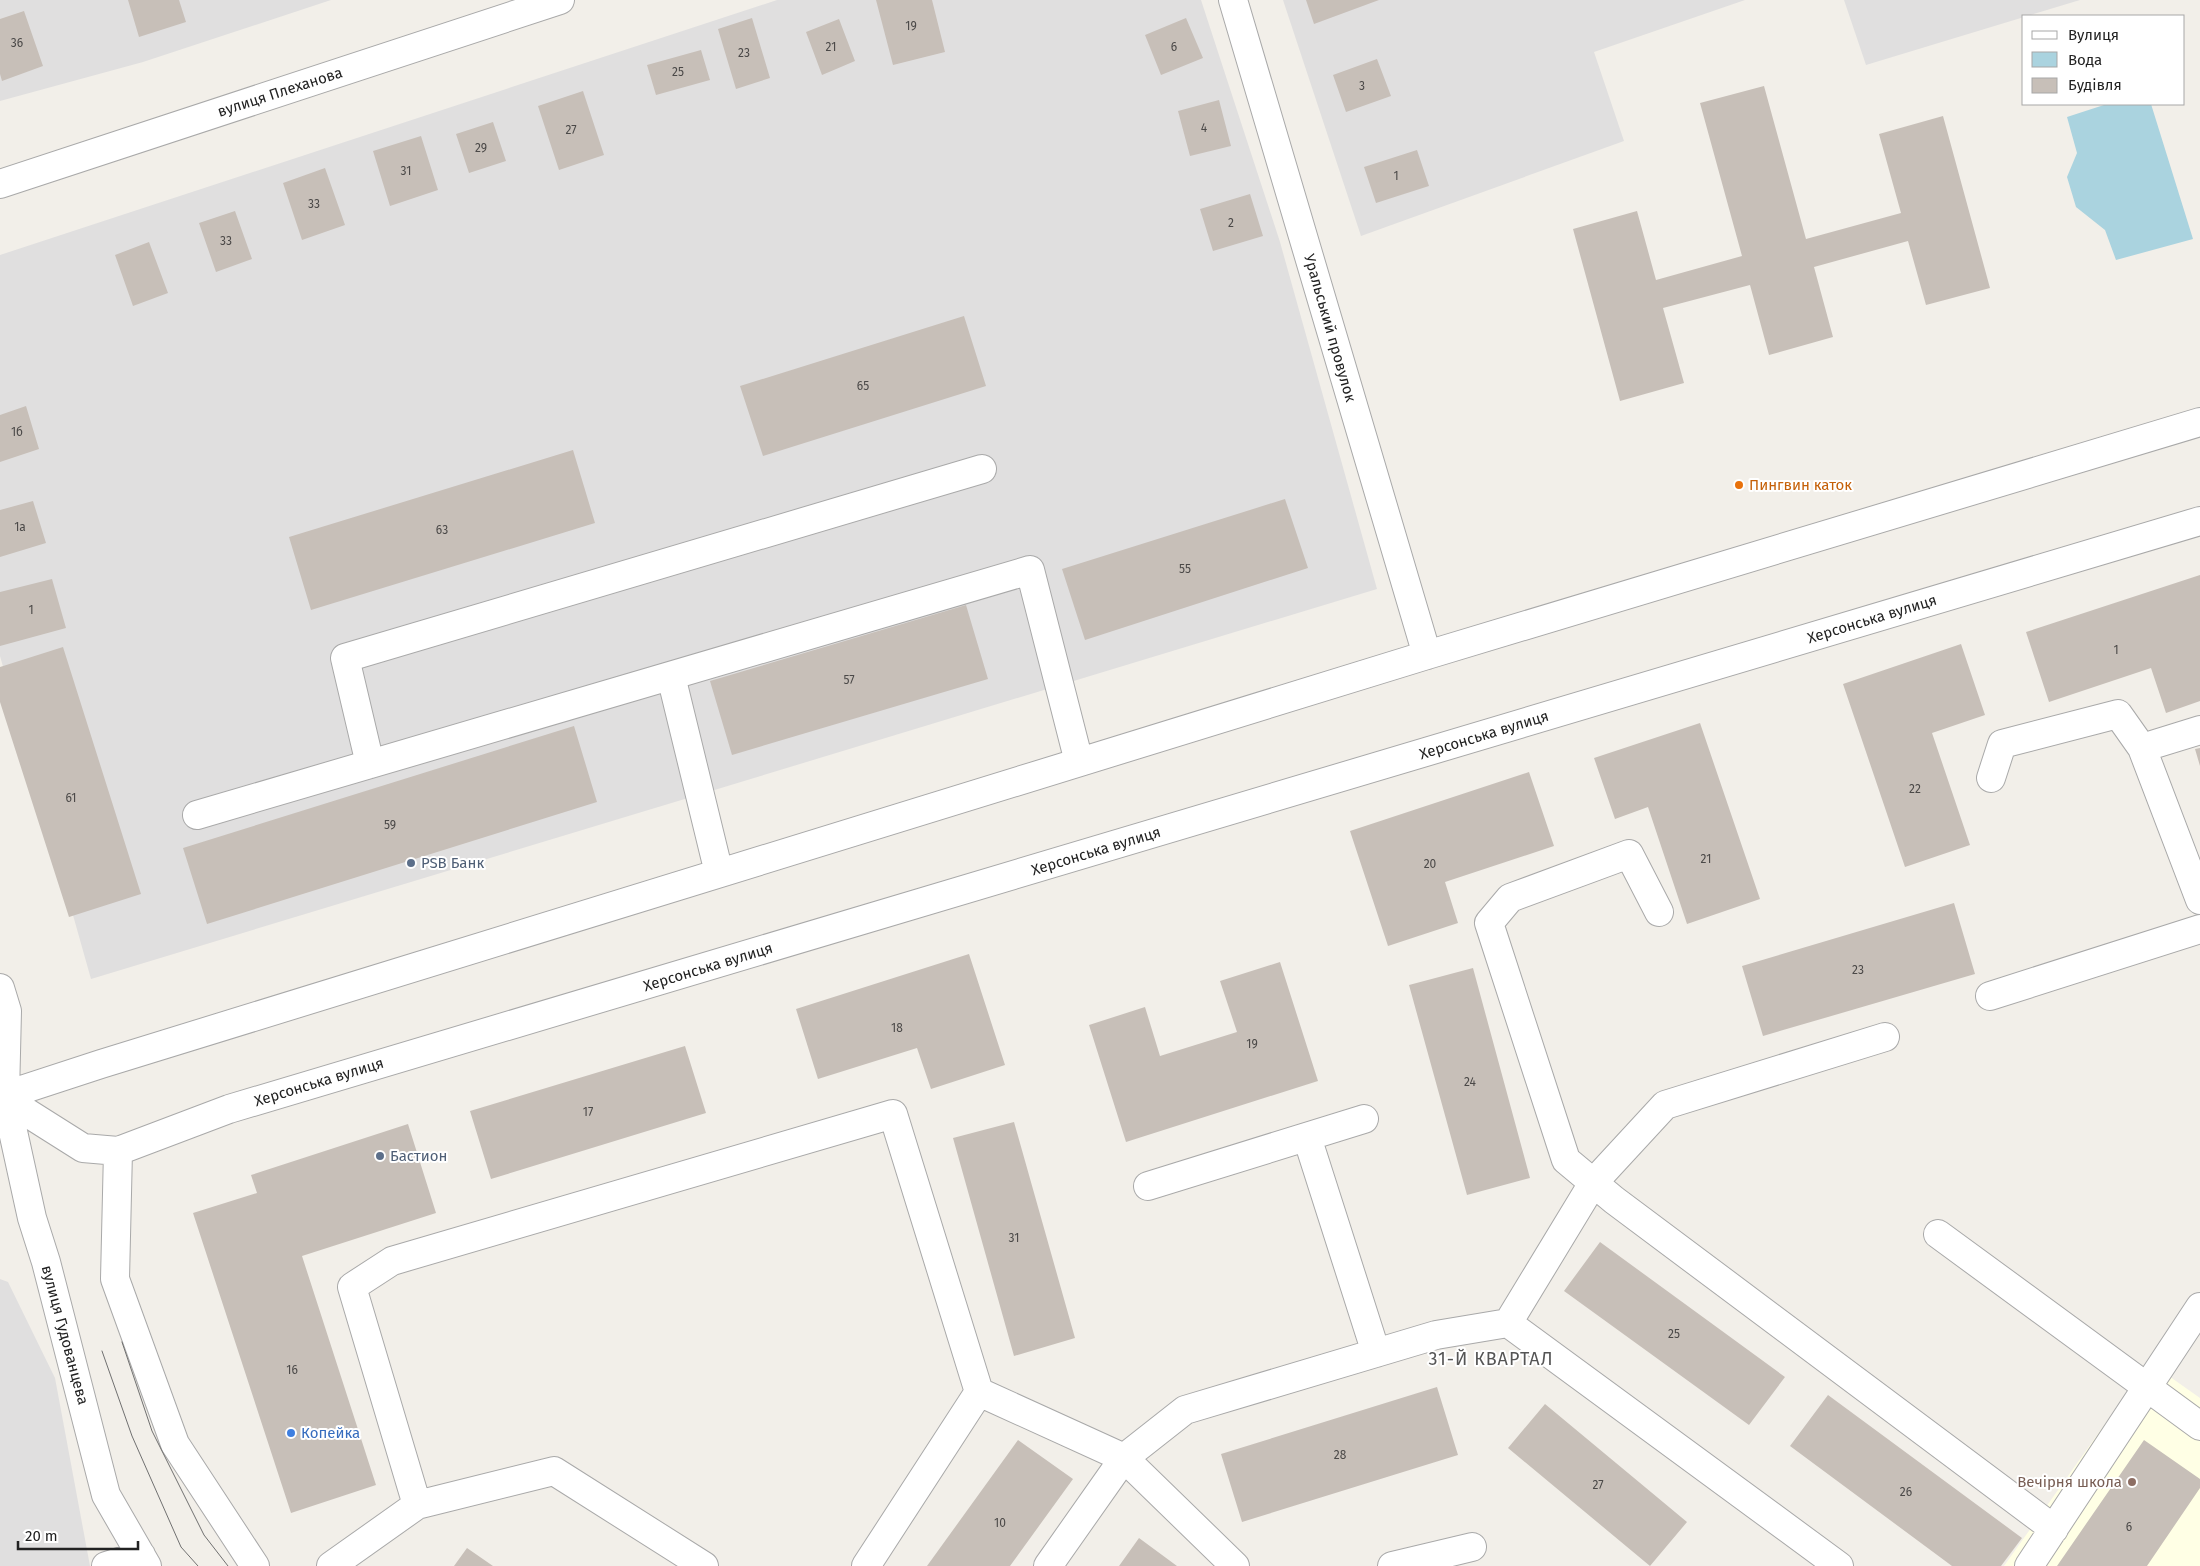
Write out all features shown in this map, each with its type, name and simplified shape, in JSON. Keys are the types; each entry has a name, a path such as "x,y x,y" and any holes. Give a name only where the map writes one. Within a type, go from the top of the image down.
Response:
{"street":[{"name":"вулиця Плеханова","path":"0,184 560,0"},
{"name":"Уральський провулок","path":"1233,0 1427,655"},
{"path":"3,1096 101,1064 1427,655 2200,422"},
{"path":"370,764 345,658 982,469"},
{"name":"Херсонська вулиця","path":"3,1096 82,1148 118,1151 229,1109 2200,521"},
{"path":"197,815 1030,570 1079,762"},
{"path":"671,676 719,873"},
{"path":"1991,778 2002,744 2118,714 2142,748 2200,900"},
{"path":"2142,748 2200,730"},
{"path":"1659,912 1629,854 1510,898 1489,923 1566,1160 2054,1529"},
{"path":"1990,996 2200,929"},
{"name":"вулиця Гудованцева","path":"0,988 7,1011 3,1096 32,1218 46,1262 106,1495 144,1560"},
{"path":"1508,1323 1593,1182 1665,1105 1885,1037"},
{"path":"417,1505 352,1288 392,1261 893,1114 979,1392 1124,1458 1235,1566"},
{"path":"1148,1186 1364,1119"},
{"path":"1308,1137 1376,1353"},
{"path":"118,1151 114,1279 175,1444 255,1566"},
{"path":"1938,1234 2200,1426"},
{"path":"2030,1566 2200,1307"},
{"path":"1048,1566 1124,1458 1185,1410 1436,1335 1508,1323 1839,1566"},
{"path":"866,1566 979,1392"},
{"path":"331,1566 417,1505 554,1471 704,1566"},
{"path":"1392,1566 1472,1547"},
{"path":"106,1566 144,1560"}],"shaded area":[{"path":"0,0 331,0 143,62 0,101"},
{"path":"777,0 1201,0 1280,242 1377,589 91,979 0,656 0,255"},
{"path":"1283,0 1745,0 1594,52 1624,141 1361,236"},
{"path":"1844,0 2080,0 2031,15 2022,15 2022,18 1866,65"},
{"path":"0,1279 8,1282 55,1378 90,1566 0,1566"},
{"name":"Вечірня школа","path":"2149,1362 2200,1398 2200,1566 2004,1566"}],"water":[{"path":"2104,105 2151,105 2193,239 2116,260 2105,230 2076,207 2067,177 2077,153 2067,117"}],"building":[{"path":"128,0 179,0 186,22 139,37"},
{"path":"876,0 932,0 945,52 893,65"},
{"path":"1306,0 1379,0 1314,24"},
{"path":"24,11 43,66 2,81 0,74 0,19"},
{"path":"752,18 770,78 736,89 718,29"},
{"path":"1186,18 1203,58 1161,75 1145,35"},
{"path":"839,19 855,61 822,75 806,32"},
{"path":"701,50 710,80 656,95 647,65"},
{"path":"1377,59 1391,96 1346,112 1333,75"},
{"path":"1764,86 1806,239 1901,213 1879,134 1943,116 1990,288 1926,305 1908,241 1814,267 1833,337 1769,355 1750,285 1663,308 1684,383 1620,401 1573,229 1637,211 1656,280 1742,256 1700,103"},
{"path":"583,91 604,155 559,170 538,106"},
{"path":"1219,100 1231,146 1190,156 1178,111"},
{"path":"493,122 506,161 469,173 456,134"},
{"path":"421,136 438,190 390,206 373,151"},
{"path":"1417,150 1429,186 1376,203 1364,167"},
{"path":"325,168 345,225 302,240 283,183"},
{"path":"1250,194 1263,236 1213,251 1200,209"},
{"path":"235,211 252,259 216,272 199,223"},
{"path":"149,242 168,293 133,306 115,255"},
{"path":"964,316 986,386 763,456 740,386"},
{"path":"26,406 39,449 0,462 0,415"},
{"path":"573,450 595,523 311,610 289,537"},
{"path":"1285,499 1308,568 1085,640 1062,569"},
{"path":"33,501 46,543 0,557 0,510"},
{"path":"2200,575 2200,701 2166,713 2151,668 2049,702 2026,632"},
{"path":"52,579 66,628 0,646 0,592"},
{"path":"966,605 988,679 732,755 710,681"},
{"path":"1961,644 1985,715 1932,733 1970,845 1905,867 1843,684"},
{"path":"63,647 141,894 69,917 0,702 0,667"},
{"path":"1700,723 1760,899 1687,924 1648,807 1615,819 1594,758"},
{"path":"574,726 597,802 207,924 183,848"},
{"path":"2200,748 2200,766 2195,749"},
{"path":"1529,772 1554,846 1445,882 1458,923 1388,946 1350,831"},
{"path":"1954,903 1975,974 1763,1036 1742,966"},
{"path":"969,954 1005,1065 931,1089 917,1048 818,1079 796,1009"},
{"path":"1280,962 1318,1081 1126,1142 1089,1025 1145,1007 1160,1056 1237,1032 1220,981"},
{"path":"1473,968 1530,1178 1467,1195 1409,985"},
{"path":"685,1046 706,1113 491,1179 470,1111"},
{"path":"1014,1122 1075,1338 1014,1356 953,1138"},
{"path":"408,1124 436,1213 302,1256 376,1485 291,1513 193,1213 257,1193 251,1175"},
{"path":"1600,1242 1785,1377 1749,1425 1564,1291"},
{"path":"1437,1387 1458,1455 1242,1522 1221,1454"},
{"path":"1828,1395 2022,1538 2001,1566 1952,1566 1790,1446"},
{"path":"1545,1404 1687,1522 1650,1566 1508,1448"},
{"path":"1018,1440 1073,1479 1010,1566 927,1566"},
{"path":"2144,1440 2200,1479 2200,1488 2147,1566 2057,1566"},
{"path":"1139,1538 1177,1566 1119,1566"},
{"path":"467,1548 493,1566 454,1566"}],"tram line":[{"path":"122,1342 152,1431 204,1535 228,1566"},
{"path":"102,1351 132,1436 181,1547 198,1566"}],"place":[{"name":"Пингвин каток","path":"1739,485"},
{"name":"PSB Банк","path":"411,863"},
{"name":"Бастион","path":"380,1156"},
{"name":"Копейка","path":"291,1433"},
{"name":"Вечірня школа","path":"2132,1482"}],"district":[{"name":"31-Й КВАРТАЛ","path":"1491,1359"}]}
